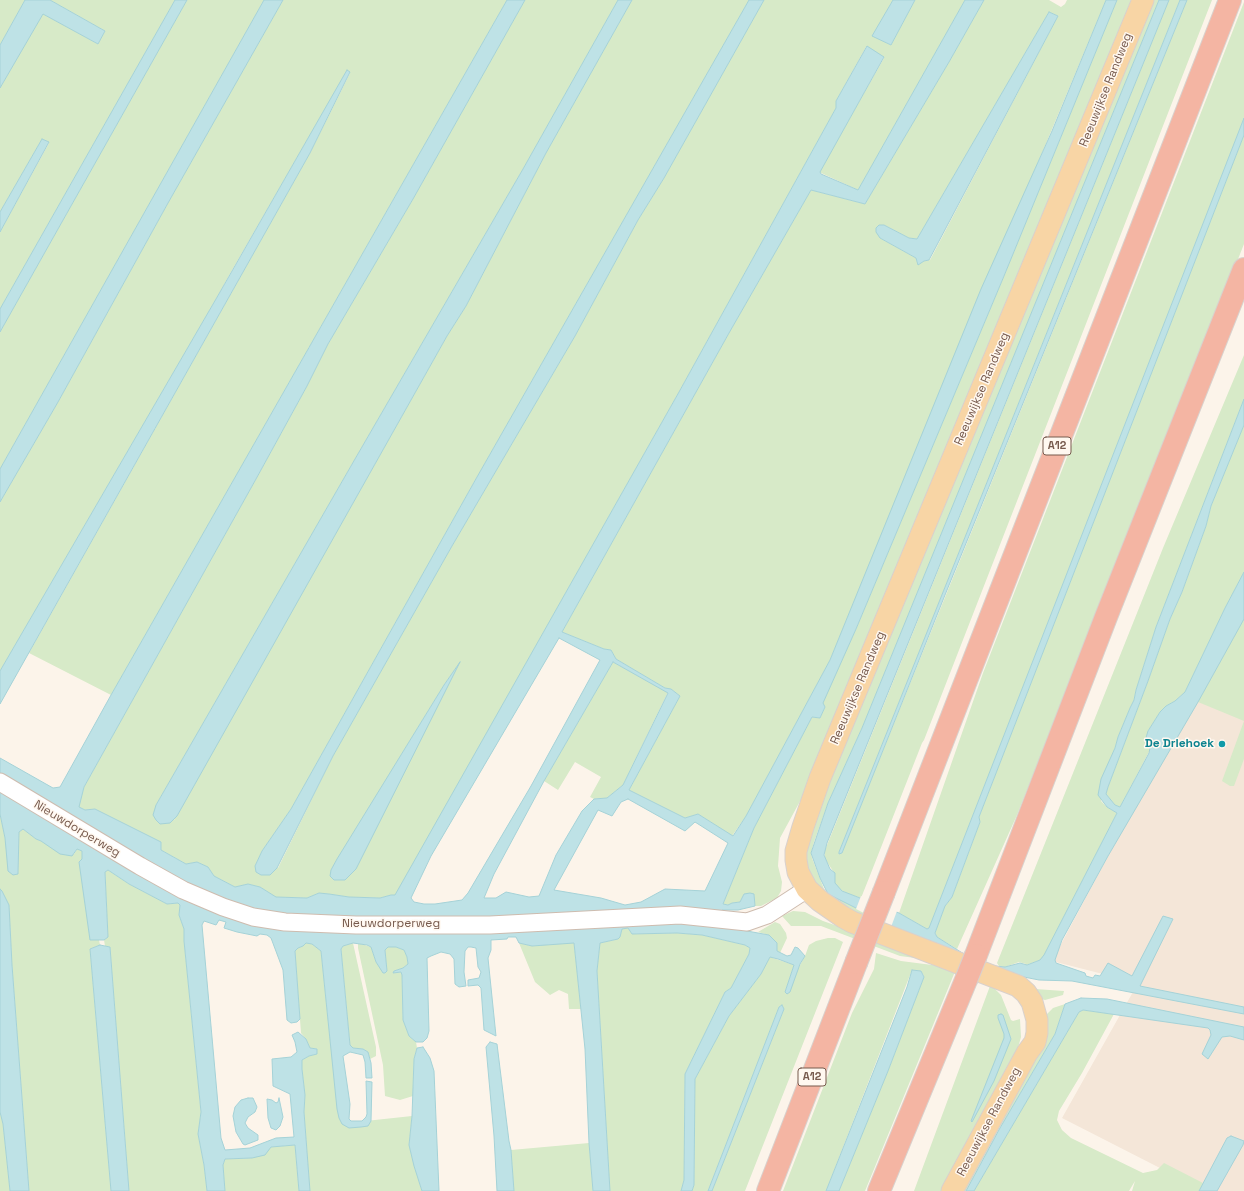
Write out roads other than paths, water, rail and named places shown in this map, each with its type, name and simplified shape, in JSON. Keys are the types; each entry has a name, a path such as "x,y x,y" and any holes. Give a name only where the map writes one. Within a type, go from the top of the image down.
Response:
{"highway":[{"name":"A12","path":"768,1191 1230,0"},
{"path":"879,1191 976,955 1100,630 1244,269"}],"main road":[{"name":"Reeuwijkse Randweg","path":"952,1191 1027,1053 1027,1035 1022,1011 1015,997 999,979 852,922 801,892 796,851 820,778 1143,0"}],"street":[{"name":"Nieuwdorperweg","path":"0,782 183,890 223,907 253,917 285,922 356,925 490,925 680,915 747,922 766,915 801,892"}],"water":[{"path":"25,0 50,0 105,31 98,44 43,14 0,88 0,45"},
{"path":"175,0 187,0 0,332 0,309"},
{"path":"264,0 283,0 168,203 58,402 0,502 0,469"},
{"path":"507,0 525,0 413,199 328,344 307,386 256,479 84,787 79,807 85,810 95,809 161,842 161,850 186,864 197,862 208,867 214,876 235,887 248,884 260,887 276,897 307,898 319,893 349,897 380,898 395,895 679,392 836,108 836,101 867,46 884,57 820,172 821,174 858,190 965,0 984,0 865,204 811,190 729,333 562,632 604,649 611,650 616,659 665,688 671,689 680,696 629,790 685,818 698,814 733,836 746,816 830,660 981,289 1052,131 1106,0 1117,0 1004,276 856,629 823,703 825,707 820,718 812,717 754,828 723,904 728,905 740,902 744,894 750,893 754,894 755,906 738,910 722,910 721,912 495,918 288,919 215,901 0,777 0,758 53,788 60,787","holes":["559,638 600,660 531,786 468,893 462,900 435,904 414,902 411,898 431,856","613,662 668,693 623,785 607,798 594,799 582,811 556,855 539,896 529,897 506,892 496,898 484,898 494,874 544,781","628,799 685,831 695,822 728,843 705,891 665,889 641,902 625,905 601,898 554,890 598,810 612,816 621,802"]},
{"path":"618,0 632,0 546,153 466,306 447,336 177,816 170,823 160,824 153,815 156,805 523,169"},
{"path":"749,0 764,0 664,178 638,220 575,336 452,546 333,756 277,868 270,875 261,875 256,872 255,866 262,851 291,809 477,477"},
{"path":"893,0 915,0 891,45 872,36"},
{"path":"1159,0 1169,0 827,843 824,855 830,869 835,873 835,883 842,891 899,913 927,929 929,928 1244,118 1244,135 979,817 980,822 952,897 945,906 935,933 937,937 964,954 995,966 1005,967 1020,963 1027,965 1040,960 1044,955 1117,813 1107,807 1098,795 1101,779 1134,700 1156,627 1244,399 1244,425 1211,506 1206,526 1182,592 1170,619 1108,787 1106,794 1115,805 1120,807 1149,753 1150,748 1146,745 1145,741 1148,731 1160,712 1185,692 1244,572 1244,619 1198,702 1108,856 1062,940 1055,960 1056,963 1085,973 1086,976 1093,978 1095,975 1100,976 1108,963 1132,976 1163,916 1173,919 1140,986 1244,1007 1244,1014 1072,981 1039,980 1019,976 896,928 828,894 820,878 811,853 828,803 862,728"},
{"path":"1180,0 1187,0 945,595 842,853 839,854 839,852"},
{"path":"1049,12 1058,16 929,260 918,265 916,258 880,238 876,232 876,228 879,225 884,225 909,238 917,239"},
{"path":"347,70 350,72 310,153 0,704 0,671"},
{"path":"42,139 49,142 0,232 0,212"},
{"path":"460,662 356,869 345,880 334,880 330,876 331,870 337,859 444,685"},
{"path":"0,788 229,916 703,923 769,935 777,943 777,951 787,956 791,955 795,947 798,948 805,956 800,964 790,992 787,994 785,992 794,965 770,957 761,974 729,1016 695,1079 694,1185 692,1191 681,1191 684,1180 685,1074 725,992 731,988 749,954 750,948 745,945 702,935 677,933 632,934 628,928 622,929 618,939 600,943 597,971 610,1191 593,1191 589,1143 585,1049 574,943 532,946 519,943 516,937 491,940 491,950 488,958 496,1036 484,1030 481,988 478,985 468,986 468,980 479,978 481,972 478,967 476,948 468,947 465,951 464,972 466,986 459,987 455,984 454,959 450,954 441,952 427,958 429,1031 427,1038 423,1042 416,1042 409,1036 403,1020 402,975 401,972 393,973 394,971 403,968 408,964 404,950 396,947 388,947 385,950 387,971 383,973 376,962 371,947 353,943 343,946 341,949 350,1045 353,1048 363,1049 368,1052 371,1063 372,1078 366,1078 363,1055 350,1052 343,1056 350,1104 349,1119 351,1121 362,1121 366,1117 366,1081 372,1082 371,1121 368,1126 349,1128 342,1124 337,1109 321,951 312,944 306,943 295,951 300,1019 297,1022 291,1023 287,1020 283,970 271,938 267,935 260,934 257,936 224,928 226,922 219,920 216,925 204,921 202,925 221,1138 225,1150 250,1148 276,1138 294,1137 290,1094 273,1086 272,1059 291,1057 297,1052 292,1035 298,1032 306,1039 310,1048 317,1049 317,1054 302,1060 310,1191 299,1191 295,1145 271,1147 265,1155 252,1158 225,1159 223,1165 225,1191 207,1191 198,1134 201,1112 184,929 179,915 180,905 178,903 167,904 129,884 108,870 105,872 108,937 104,940 90,940 79,862 82,859 82,851 77,849 72,856 60,854 23,829 19,832 18,874 13,875 8,871 5,838 0,814"},
{"path":"0,889 9,905 29,1191 10,1191 3,1124 0,1112"},
{"path":"100,945 110,947 129,1191 111,1191 90,949"},
{"path":"912,970 921,971 924,977 888,1071 839,1191 826,1191 907,987"},
{"path":"1081,998 1107,999 1244,1027 1244,1040 1230,1036 1222,1037 1208,1059 1202,1054 1211,1035 1208,1028 1083,1010 1079,1012 974,1191 966,1191 1000,1128 1055,1034 1065,1004"},
{"path":"782,1005 784,1009 712,1191 708,1191 779,1007"},
{"path":"998,1015 1003,1015 1011,1039 994,1081 972,1122 971,1121 1004,1038 998,1018"},
{"path":"490,1042 497,1044 511,1150 514,1191 497,1191 486,1047"},
{"path":"423,1047 430,1058 434,1071 439,1191 422,1191 409,1145 412,1116 414,1059 417,1048"},
{"path":"253,1098 257,1107 255,1112 248,1117 245,1123 248,1128 258,1135 258,1140 245,1145 236,1132 233,1116 235,1107 241,1100"},
{"path":"279,1098 283,1117 280,1126 276,1130 271,1128 268,1118 267,1099 276,1103 278,1102"},
{"path":"1231,1136 1244,1141 1243,1145 1217,1191 1199,1191 1227,1138"}],"place":[{"name":"De Driehoek","path":"1222,744"}]}
